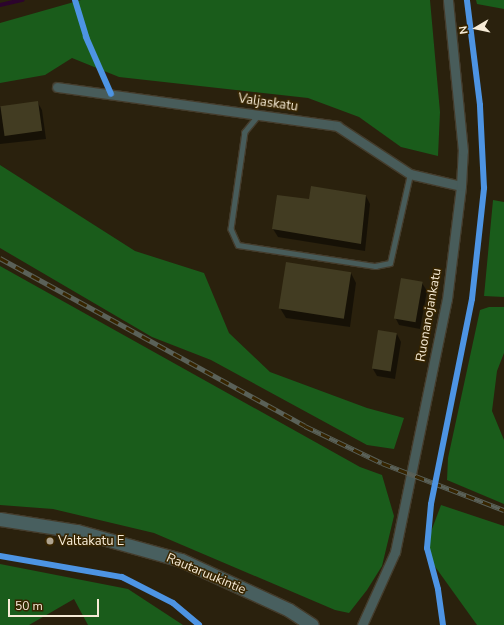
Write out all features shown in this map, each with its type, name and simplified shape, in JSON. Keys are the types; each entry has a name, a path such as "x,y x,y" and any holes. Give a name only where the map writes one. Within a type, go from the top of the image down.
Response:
{"main road":[{"name":"Rautaruukintie","path":"0,519 77,531 181,560 289,610 312,625"}],"street":[{"name":"Ruonanojankatu","path":"362,625 395,552 447,299 461,186 463,151 448,0"},
{"name":"Valjaskatu","path":"57,87 337,126 410,174 461,186"}],"lane":[{"path":"259,115 245,132 231,229 238,245 375,266 390,263 410,174"}],"green space":[{"path":"81,0 430,0 440,112 438,156 401,147 359,117 308,98 119,77 72,58 45,75 0,83 0,23"},
{"path":"476,0 504,0 504,9 477,4"},
{"path":"0,165 135,251 204,273 229,333 270,372 367,408 404,418 394,449 367,445 211,360 152,337 0,248"},
{"path":"493,200 504,202 504,297 484,296"},
{"path":"0,266 360,467 382,475 394,516 382,566 367,590 349,613 335,610 154,533 53,509 0,505"},
{"path":"489,307 504,307 504,353 497,371 492,411 504,440 504,504 447,480 448,458 480,310"},
{"path":"441,505 504,526 504,625 477,625 431,561 429,537"},
{"path":"0,564 128,589 183,625 88,625 74,599 29,625 0,625"}],"building":[{"path":"38,101 42,131 5,136 0,106"},
{"path":"311,186 366,195 361,244 272,229 277,195 309,199"},
{"path":"286,262 351,272 344,319 279,308"},
{"path":"401,278 423,282 416,322 394,318"},
{"path":"378,330 397,333 391,371 372,369"}],"waterway":[{"path":"0,5 22,0"}],"railway":[{"path":"0,258 305,426 382,463 504,510"}],"cycle path":[{"path":"75,0 86,37 111,94"},
{"path":"443,625 438,589 427,548 431,504 472,299 484,188 480,105 467,0"},
{"path":"0,556 122,577 173,603 199,625"}],"place":[{"name":"Valtakatu E","path":"50,541"}]}
